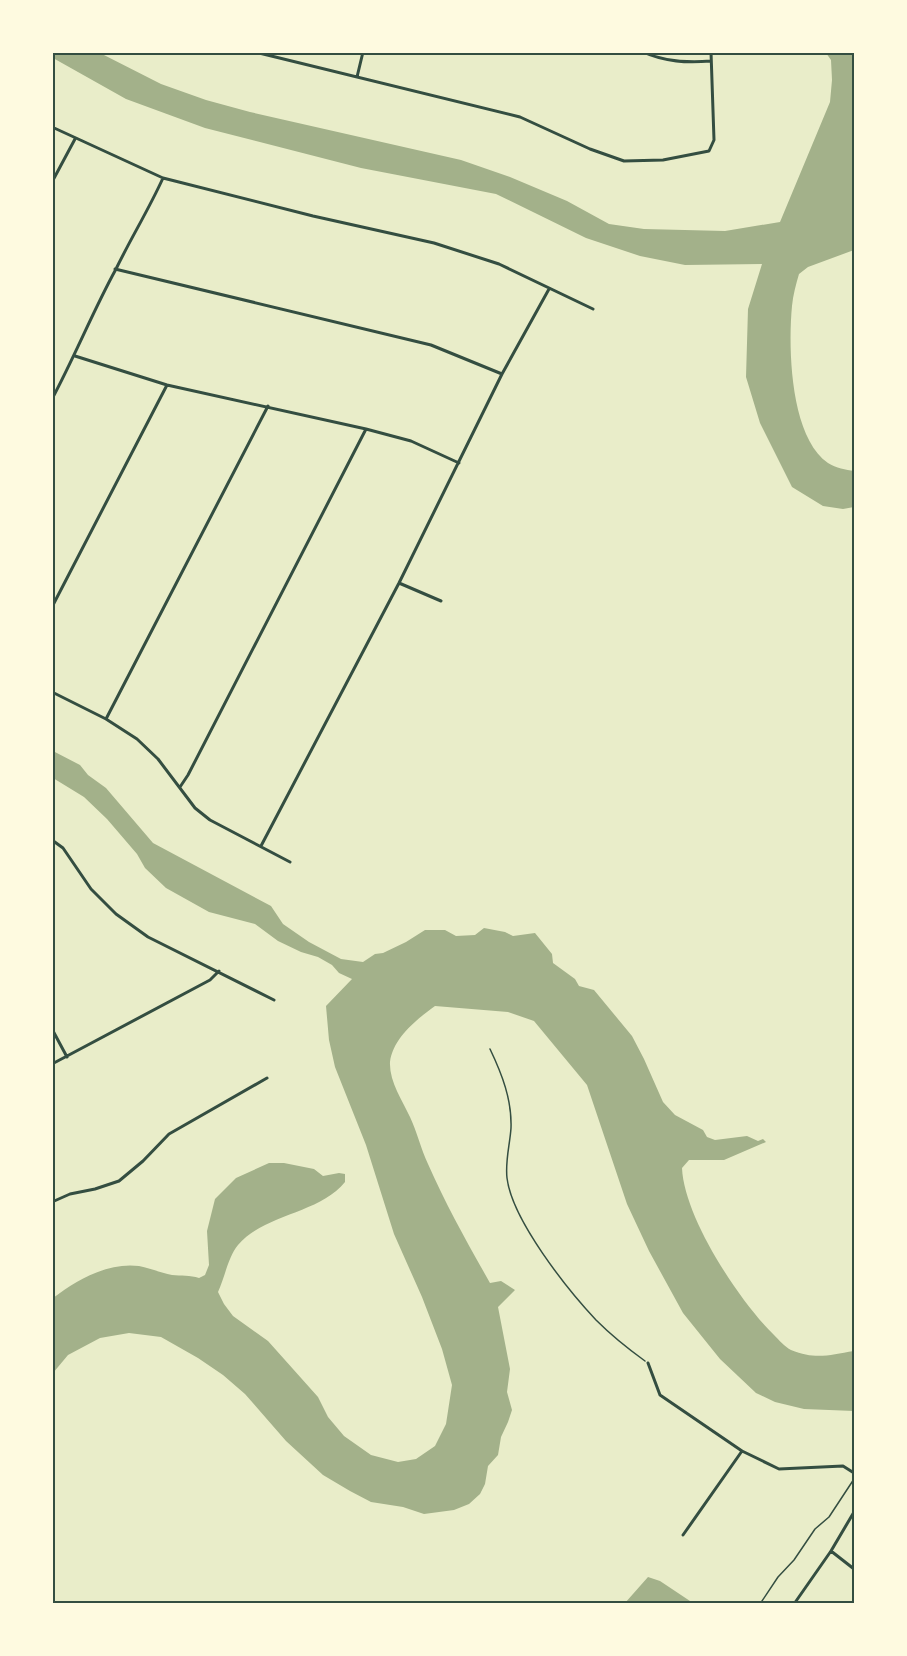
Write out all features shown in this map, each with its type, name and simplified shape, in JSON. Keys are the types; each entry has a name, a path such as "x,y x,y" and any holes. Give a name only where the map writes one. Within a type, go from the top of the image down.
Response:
{"street":[{"path":"255,52 520,117 590,149 624,161 663,160 708,151 714,140 711,52"},
{"path":"357,77 363,52"},
{"path":"643,52 654,57 683,63 711,62"},
{"path":"52,127 163,178 313,216 434,243 499,264 593,309"},
{"path":"52,182 75,139"},
{"path":"52,399 75,356 115,269 147,213 163,178"},
{"path":"115,269 431,345 502,374"},
{"path":"261,846 399,583 502,374 549,289"},
{"path":"75,356 167,385 268,406 411,441 459,463"},
{"path":"52,607 167,385"},
{"path":"106,719 268,406"},
{"path":"180,787 366,429"},
{"path":"399,583 441,601"},
{"path":"52,692 106,719 137,740 158,759 195,808 210,820 290,862"},
{"path":"52,840 63,848 92,889 116,914 148,937 274,1000"},
{"path":"52,1064 210,980 219,971"},
{"path":"52,1029 67,1057"},
{"path":"52,1202 70,1194 95,1189 119,1180 143,1161 169,1134 267,1078"},
{"path":"648,1363 660,1395 742,1452 780,1469 843,1466 855,1473"},
{"path":"683,1535 742,1452"},
{"path":"794,1604 855,1512"},
{"path":"831,1551 855,1569"}],"lane":[{"path":"760,1604 815,1529 829,1517 855,1479"}],"path":[{"path":"490,1049 501,1072 510,1104 511,1129 507,1174 511,1195 520,1214 538,1245 595,1318 618,1341 648,1363"}],"shaded area":[{"path":"53,52 100,53 161,84 206,100 461,160 510,177 567,201 609,224 644,229 725,231 780,222 830,102 831,60 826,53 854,53 854,250 808,267 799,274 792,302 791,344 794,390 806,433 815,450 828,463 854,471 854,507 843,509 823,506 792,487 760,423 746,377 748,309 762,264 685,265 640,256 586,238 496,194 361,168 205,128 126,99 53,58"},
{"path":"53,751 80,765 88,775 106,788 153,843 271,906 283,924 309,942 341,959 363,962 375,954 383,953 406,942 425,930 445,930 456,936 475,935 484,928 513,936 535,933 552,954 553,963 575,979 579,986 594,990 632,1036 663,1102 675,1115 703,1130 707,1137 715,1140 747,1136 758,1141 763,1139 766,1142 724,1160 689,1160 682,1168 692,1210 730,1280 760,1320 784,1345 791,1350 815,1356 854,1351 854,1411 804,1409 775,1402 756,1393 720,1359 683,1313 649,1251 627,1204 587,1085 534,1021 508,1012 435,1006 401,1037 392,1053 390,1069 435,1179 490,1283 501,1281 515,1290 498,1307 510,1369 507,1392 512,1410 501,1437 498,1455 488,1466 485,1484 480,1494 469,1504 454,1510 424,1514 403,1507 371,1502 323,1475 286,1441 245,1394 223,1375 161,1337 129,1333 100,1338 68,1355 53,1373 53,1298 93,1274 127,1265 172,1275 199,1278 205,1275 209,1265 207,1231 215,1199 236,1178 269,1163 284,1163 314,1169 323,1176 345,1174 345,1182 321,1201 262,1227 238,1245 229,1261 218,1292 233,1316 268,1341 318,1397 328,1417 344,1436 371,1455 398,1462 416,1459 435,1446 446,1424 452,1385 442,1349 394,1234 366,1145 335,1067 329,1040 326,1006 352,979 339,973 332,965 318,957 278,941 255,924 209,912 166,888 145,868 137,854 107,819 84,797 53,778"},
{"path":"648,1577 660,1581 693,1603 625,1603"}]}
